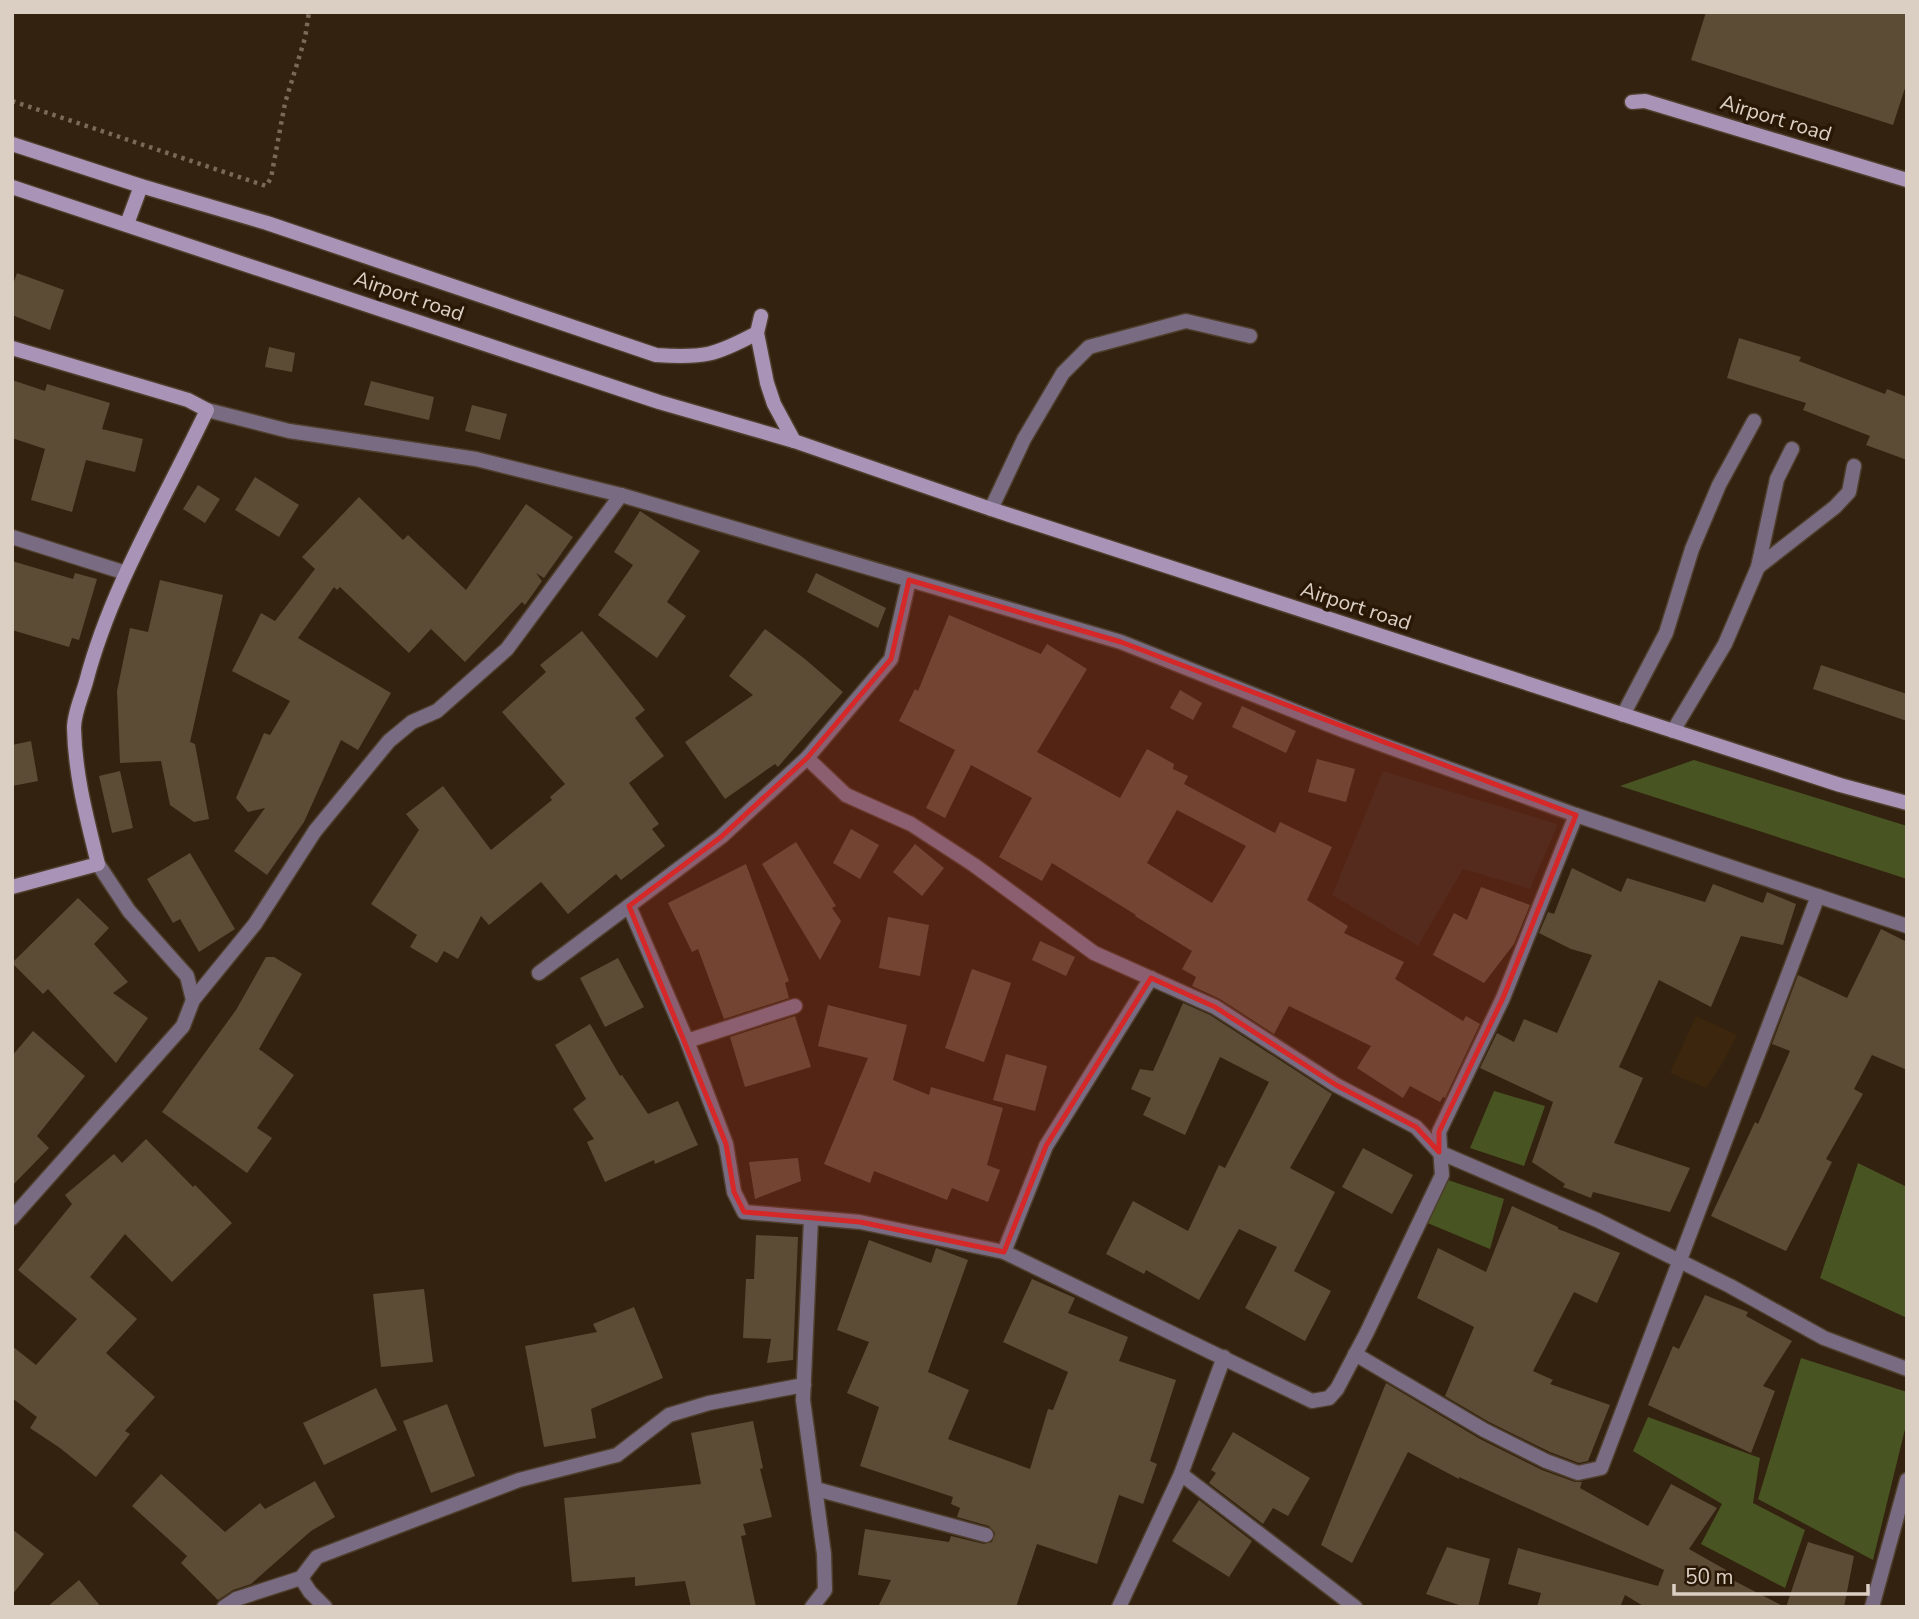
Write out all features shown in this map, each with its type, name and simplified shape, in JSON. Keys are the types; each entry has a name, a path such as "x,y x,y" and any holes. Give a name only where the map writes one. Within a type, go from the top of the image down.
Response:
{"main road":[{"name":"Airport road","path":"1632,102 1645,101 1907,180"},
{"name":"Airport road","path":"12,144 267,223 656,355 690,358 713,355 757,333"},
{"path":"127,224 141,186"},
{"name":"Airport road","path":"12,187 659,402 794,441 991,509 1623,715 1840,785 1907,803"},
{"path":"761,316 757,333 771,394 794,441"},
{"path":"12,348 188,400 207,410 126,573 93,654 74,725 81,796 98,864 12,887"}],"street":[{"path":"991,509 1024,439 1063,373 1089,347 1186,321 1250,336"},
{"path":"207,410 289,431 476,458 621,495 1121,642 1345,732 1576,814 1907,926"},
{"path":"1623,715 1666,633 1698,536 1719,485 1754,421"},
{"path":"1673,731 1725,644 1758,567 1777,479 1792,449"},
{"path":"1758,567 1835,507 1849,492 1854,466"},
{"path":"12,1218 183,1026 193,1000 255,925 315,831 389,741 412,722 437,711 507,649 621,495"},
{"path":"12,537 126,573"},
{"path":"539,972 721,837 807,758 891,659 909,580"},
{"path":"807,758 846,795 911,824 974,865 1094,953 1215,1007 1336,1085 1416,1127 1439,1152 1597,1220 1730,1286 1824,1338 1907,1368"},
{"path":"629,906 687,1041 726,1144 734,1192 744,1212 860,1222 1004,1252 1311,1401 1329,1398 1337,1389 1441,1175 1439,1132 1503,998 1576,814"},
{"path":"98,864 129,911 187,976 193,1000"},
{"path":"1355,1354 1484,1430 1546,1461 1578,1473 1601,1468 1818,896"},
{"path":"1004,1252 1046,1146 1151,978"},
{"path":"687,1041 795,1006"},
{"path":"811,1219 803,1400 824,1554 825,1590 812,1607"},
{"path":"1119,1607 1181,1474 1224,1357"},
{"path":"224,1607 236,1599 301,1578 317,1557 519,1479 617,1455 669,1415 709,1403 804,1385"},
{"path":"1181,1474 1355,1607"},
{"path":"1872,1607 1907,1480"},
{"path":"816,1489 986,1535"},
{"path":"301,1578 325,1607"}],"path":[{"path":"12,101 267,186 270,184 285,103 305,38 309,12"}],"highlighted area":[{"path":"909,580 1121,642 1576,815 1503,998 1439,1132 1439,1152 1416,1127 1336,1085 1215,1007 1151,978 1046,1146 1004,1252 860,1222 744,1212 734,1192 726,1144 629,906 721,837 807,758 891,659"}],"shaded area":[{"path":"1383,771 1558,824 1530,889 1463,869 1418,946 1332,895"},
{"path":"1696,1016 1737,1035 1706,1088 1670,1073"}],"green space":[{"path":"1694,760 1907,826 1907,879 1620,786"},
{"path":"1494,1091 1545,1106 1524,1166 1470,1148"},
{"path":"1858,1163 1907,1187 1907,1318 1820,1278"},
{"path":"1445,1179 1504,1199 1490,1249 1425,1222"},
{"path":"1801,1358 1907,1392 1907,1421 1873,1560 1758,1499"},
{"path":"1648,1417 1760,1458 1753,1503 1805,1530 1785,1588 1701,1544 1722,1504 1633,1451"}],"building":[{"path":"1706,12 1907,12 1907,82 1893,125 1691,60"},
{"path":"17,273 64,290 50,330 12,315 12,287"},
{"path":"1739,338 1801,357 1799,361 1885,394 1887,389 1907,397 1907,460 1866,445 1870,436 1803,410 1806,403 1727,378"},
{"path":"269,347 295,353 292,372 265,367"},
{"path":"12,380 45,391 47,384 110,403 102,429 143,439 135,472 86,460 72,512 31,500 45,449 12,438"},
{"path":"371,381 434,397 429,420 364,405"},
{"path":"472,405 507,414 500,440 465,431"},
{"path":"255,477 299,505 279,537 235,510"},
{"path":"198,485 220,499 205,523 183,509"},
{"path":"359,497 403,540 408,535 466,590 526,504 573,537 544,578 536,573 542,581 525,605 522,602 465,662 431,629 409,653 340,587 337,590 334,587 298,638 391,693 358,750 341,740 304,822 267,875 234,851 265,808 248,812 236,798 264,733 270,735 290,701 232,671 261,613 275,621 315,569 302,557"},
{"path":"640,511 700,551 667,602 686,616 657,658 598,615 633,565 614,552"},
{"path":"12,561 73,579 75,573 97,579 79,640 72,638 69,647 12,630"},
{"path":"816,573 886,608 878,628 807,592"},
{"path":"160,580 223,595 190,742 195,744 209,819 194,822 170,805 161,761 120,763 117,691 130,628 148,632"},
{"path":"949,615 1041,654 1047,644 1087,669 1037,752 1120,798 1147,749 1174,764 1173,769 1188,776 1184,784 1275,833 1280,822 1332,847 1307,900 1348,926 1344,933 1404,962 1395,979 1463,1021 1466,1016 1480,1024 1445,1098 1440,1102 1410,1086 1403,1098 1357,1068 1371,1046 1289,1006 1274,1034 1220,999 1192,986 1196,977 1182,969 1192,951 1052,863 1042,881 999,857 1032,798 971,765 945,818 926,808 955,750 899,721 915,689 918,691","holes":["1177,810 1246,846 1212,903 1147,863"]},
{"path":"765,629 843,692 778,767 775,764 725,799 685,742 753,695 729,676"},
{"path":"582,631 645,710 635,718 664,756 629,783 659,824 652,829 665,846 621,880 616,874 568,914 541,882 489,925 481,916 458,959 444,951 437,963 410,947 417,935 371,904 419,830 406,814 443,786 491,850 552,800 550,797 565,784 502,712 546,672 540,665"},
{"path":"1821,665 1907,694 1907,721 1813,689"},
{"path":"1180,690 1202,703 1193,720 1170,708"},
{"path":"1242,706 1296,731 1286,753 1232,727"},
{"path":"31,741 38,781 12,786 12,745"},
{"path":"1317,759 1355,769 1346,802 1308,792"},
{"path":"120,771 133,828 112,833 99,776"},
{"path":"851,829 879,845 860,879 833,863"},
{"path":"796,842 836,906 832,908 841,921 820,960 762,864"},
{"path":"915,844 944,868 922,896 893,872"},
{"path":"190,853 235,929 199,952 180,919 173,923 147,879"},
{"path":"746,864 789,981 785,983 789,998 724,1019 698,949 692,952 668,903"},
{"path":"1572,868 1621,892 1627,878 1705,902 1713,884 1763,903 1767,892 1796,904 1783,945 1741,936 1711,1007 1659,980 1619,1067 1643,1078 1614,1143 1690,1168 1670,1212 1593,1192 1591,1198 1563,1187 1565,1184 1532,1162 1553,1102 1480,1068 1497,1033 1514,1042 1524,1019 1557,1033 1592,955 1571,949 1539,933 1548,912 1554,914"},
{"path":"1481,887 1530,905 1514,944 1484,983 1433,955 1454,913 1467,920"},
{"path":"78,898 109,928 94,944 128,982 113,993 148,1018 116,1063 48,989 43,994 12,963"},
{"path":"888,917 929,925 920,976 879,968"},
{"path":"1881,929 1907,942 1907,1070 1872,1055 1854,1089 1863,1094 1826,1159 1832,1162 1786,1251 1711,1216 1755,1122 1758,1124 1790,1051 1772,1044 1798,975 1847,998"},
{"path":"1040,941 1075,957 1066,976 1032,960"},
{"path":"266,957 274,957 302,974 259,1049 294,1075 257,1128 272,1138 247,1173 162,1112 236,1010"},
{"path":"618,958 644,1007 605,1027 580,978"},
{"path":"972,969 1011,983 984,1062 945,1048"},
{"path":"1183,1003 1210,1015 1332,1094 1290,1168 1335,1192 1294,1271 1331,1291 1305,1341 1245,1308 1277,1247 1239,1229 1199,1300 1146,1270 1144,1274 1106,1254 1133,1201 1188,1231 1219,1165 1225,1168 1269,1082 1220,1057 1185,1135 1143,1115 1151,1098 1131,1089 1140,1069 1153,1071"},
{"path":"828,1005 907,1025 893,1080 929,1095 931,1087 1003,1108 987,1165 1000,1170 988,1202 952,1188 947,1200 874,1171 870,1183 824,1164 868,1058 818,1046"},
{"path":"795,1016 811,1067 745,1087 730,1037"},
{"path":"590,1024 620,1076 622,1075 648,1114 678,1101 698,1145 655,1164 654,1160 605,1182 587,1142 594,1139 573,1109 586,1099 555,1045"},
{"path":"33,1031 85,1076 37,1136 49,1148 12,1186 12,1056"},
{"path":"1006,1054 1047,1066 1035,1111 993,1100"},
{"path":"146,1139 232,1223 172,1282 125,1234 90,1277 137,1319 106,1353 155,1397 125,1431 130,1434 96,1477 30,1428 37,1417 12,1398 12,1346 36,1365 77,1319 18,1270 72,1204 65,1195 114,1154 122,1163"},
{"path":"1363,1148 1413,1175 1392,1214 1342,1187"},
{"path":"798,1158 801,1181 755,1199 749,1162"},
{"path":"1512,1206 1558,1229 1620,1253 1597,1303 1574,1292 1533,1371 1553,1380 1550,1384 1610,1405 1588,1461 1579,1463 1550,1452 1489,1422 1445,1396 1474,1327 1417,1298 1438,1248 1486,1272"},
{"path":"756,1235 798,1237 793,1360 767,1363 771,1339 743,1338 746,1279 754,1279"},
{"path":"869,1240 931,1263 936,1248 968,1260 928,1372 969,1390 948,1439 1030,1469 1048,1409 1053,1410 1068,1372 1003,1342 1032,1279 1075,1298 1068,1313 1128,1337 1119,1361 1176,1380 1150,1461 1157,1464 1143,1504 1119,1495 1097,1564 1037,1544 1016,1607 878,1607 891,1580 858,1575 865,1529 949,1542 951,1536 984,1544 992,1542 995,1533 989,1526 957,1517 960,1508 951,1504 953,1497 860,1466 879,1407 847,1393 869,1342 837,1330"},
{"path":"424,1289 433,1362 381,1367 373,1294"},
{"path":"1705,1295 1748,1312 1746,1316 1792,1341 1763,1386 1775,1391 1751,1453 1648,1405 1673,1346 1679,1349"},
{"path":"634,1307 663,1378 591,1409 596,1438 544,1447 525,1346 597,1332 593,1324"},
{"path":"1386,1383 1480,1439 1542,1470 1582,1482 1580,1488 1648,1526 1671,1484 1717,1508 1689,1549 1726,1570 1723,1575 1785,1607 1645,1607 1625,1595 1620,1607 1537,1607 1541,1593 1508,1584 1518,1548 1658,1586 1664,1570 1459,1479 1408,1452 1352,1563 1321,1545"},
{"path":"376,1388 397,1430 324,1465 303,1423"},
{"path":"447,1404 475,1476 431,1493 403,1421"},
{"path":"753,1421 763,1468 760,1469 772,1517 743,1524 746,1535 741,1536 756,1607 691,1607 685,1581 635,1586 635,1577 572,1582 564,1498 701,1484 691,1433"},
{"path":"1233,1432 1310,1478 1288,1516 1273,1508 1263,1524 1209,1483 1216,1473 1211,1470"},
{"path":"161,1474 225,1532 260,1503 265,1509 315,1481 335,1517 311,1531 251,1584 233,1590 218,1600 181,1563 187,1556 132,1506"},
{"path":"1199,1500 1252,1541 1229,1577 1172,1541"},
{"path":"12,1529 44,1554 12,1595"},
{"path":"1808,1542 1854,1556 1844,1607 1786,1607"},
{"path":"1447,1547 1490,1559 1478,1607 1465,1607 1426,1594"},
{"path":"79,1580 101,1607 47,1607"}]}
